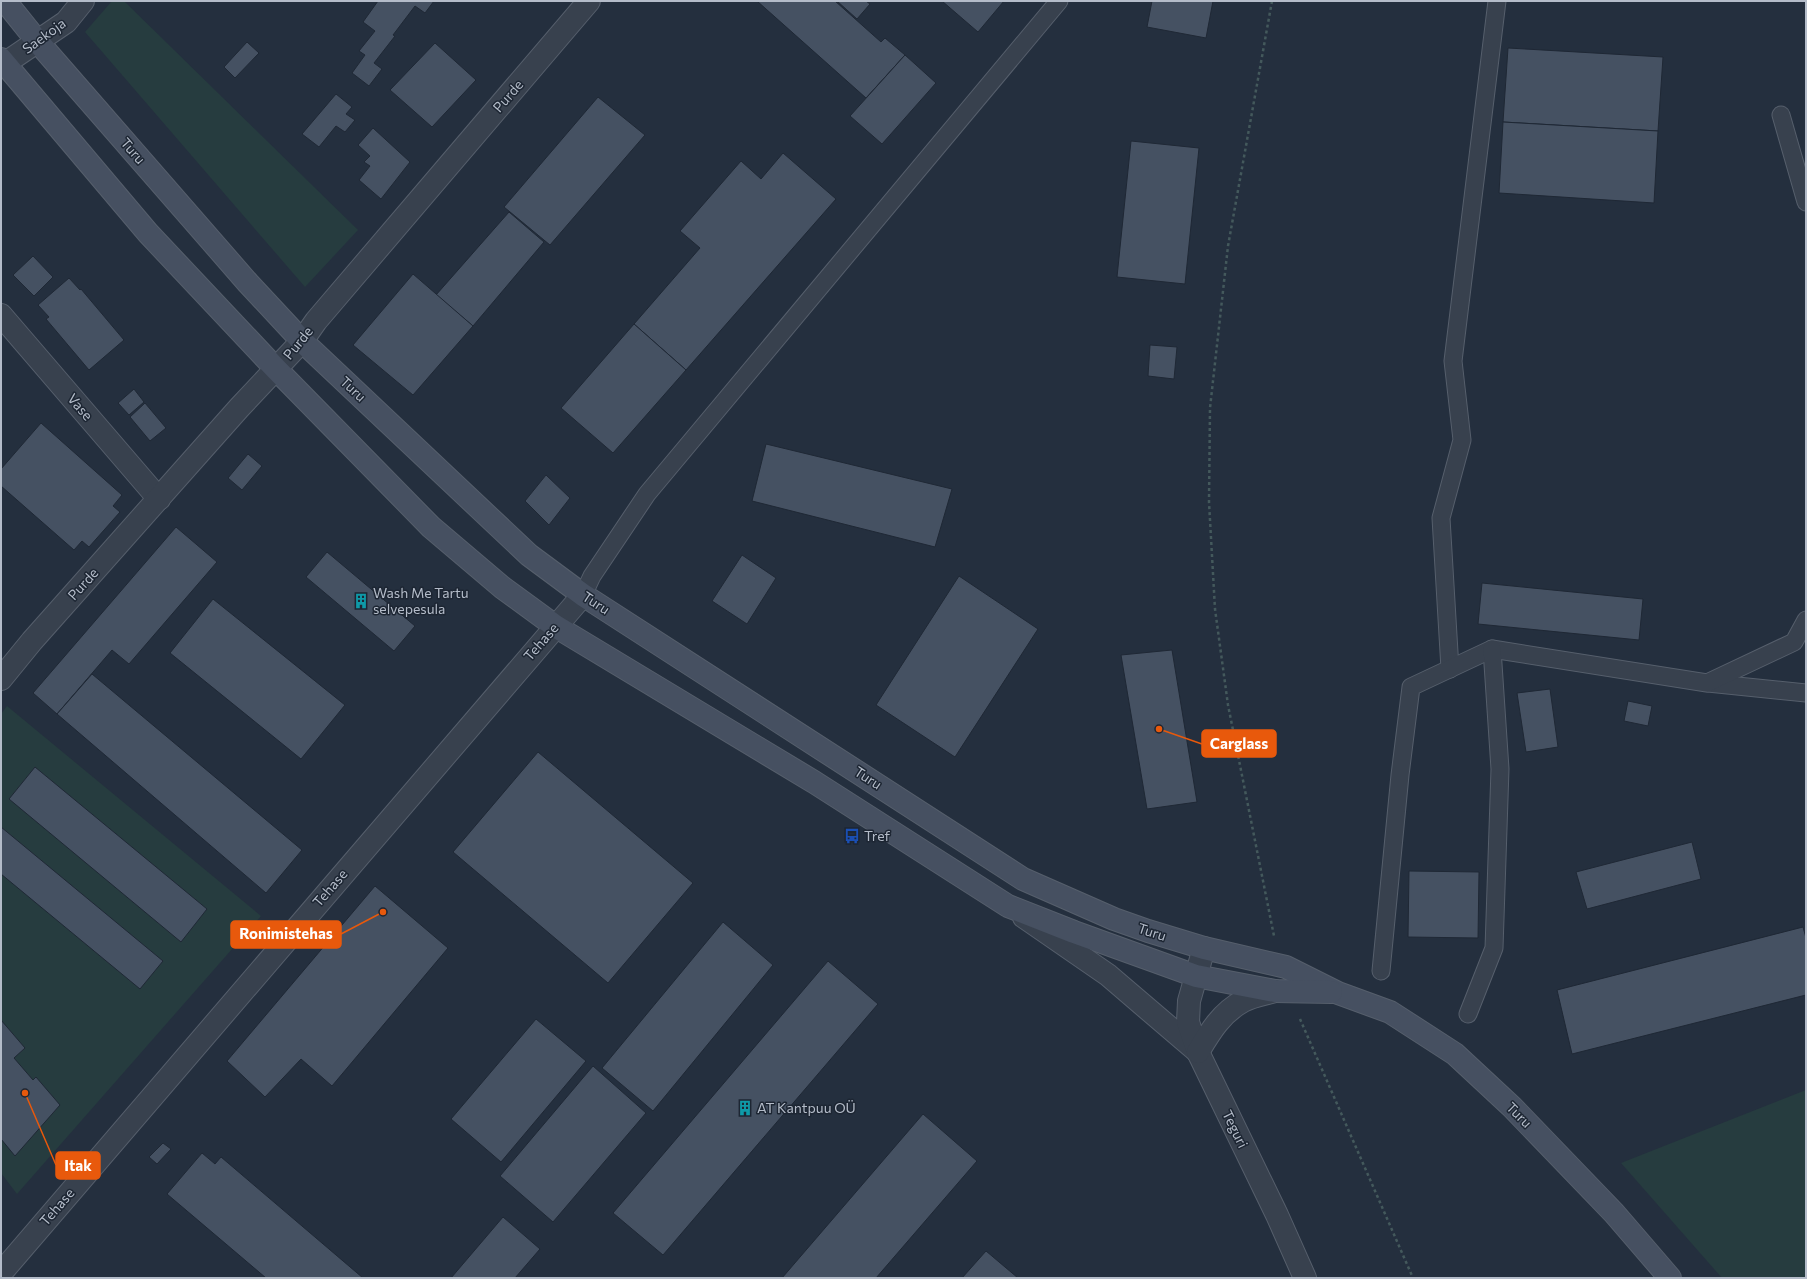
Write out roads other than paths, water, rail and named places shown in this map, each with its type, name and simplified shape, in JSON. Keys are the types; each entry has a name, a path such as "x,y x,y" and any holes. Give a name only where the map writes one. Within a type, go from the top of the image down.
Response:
{"main road":[{"name":"Turu","path":"5,1 38,42 248,283 302,341 529,555 583,595 1023,879 1114,919 1204,948 1283,966 1338,992 1390,1012 1455,1054 1512,1107 1614,1213 1670,1278"},
{"name":"Turu","path":"2,63 148,233 276,369 431,527 503,588 555,626 814,782 1008,906 1074,932 1196,976 1282,991 1338,992"}],"street":[{"name":"Saekoja","path":"2,63 38,42 66,22 83,1"},
{"name":"Purde","path":"1,679 159,499 302,341 316,321 589,1"},
{"name":"Vase","path":"1,315 159,499"},
{"name":"Tehase","path":"1,1273 583,595"},
{"path":"1008,906 1108,975 1198,1052 1213,1028 1226,1012 1243,1001 1282,991"},
{"name":"Teguri","path":"1204,948 1189,1001 1188,1022 1198,1052 1277,1215 1304,1278"}],"lane":[{"path":"583,595 592,576 647,494 1059,1"},
{"path":"1450,669 1441,518 1462,440 1453,361 1497,1"},
{"path":"1781,115 1806,202"},
{"path":"1707,682 1794,642 1806,620"},
{"path":"1468,1014 1494,948 1500,769 1492,649"},
{"path":"1381,971 1400,775 1411,687 1492,649 1707,682 1806,693"}],"place":[{"name":"Wash Me Tartu selvepesula","path":"361,601"},
{"name":"Carglass","path":"1159,729"},
{"name":"Tref","path":"852,836"},
{"name":"Ronimistehas","path":"383,912"},
{"name":"Itak","path":"25,1093"},
{"name":"AT Kantpuu OÜ","path":"745,1108"}]}
